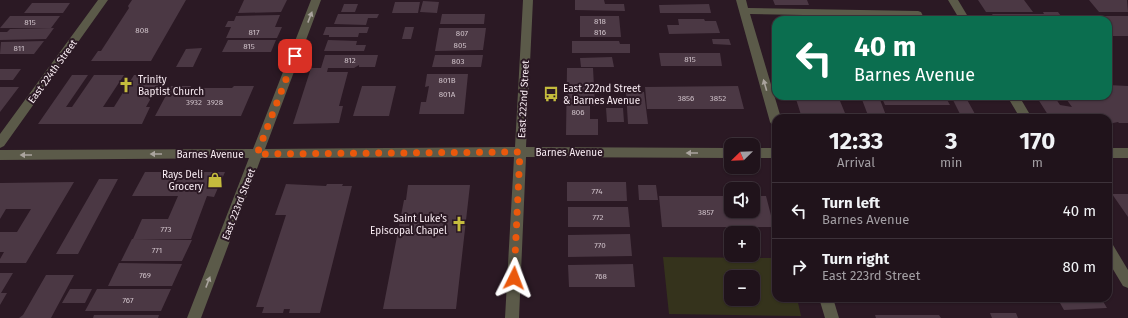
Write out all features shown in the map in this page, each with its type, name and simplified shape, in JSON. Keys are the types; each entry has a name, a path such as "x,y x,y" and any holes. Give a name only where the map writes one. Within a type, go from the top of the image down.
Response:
{"street":[{"name":"East 224th Street","path":"0,143 103,0"},
{"name":"East 223rd Street","path":"194,318 316,0"},
{"name":"East 222nd Street","path":"512,318 528,0"},
{"path":"741,0 774,114"},
{"path":"953,0 963,16"},
{"path":"744,11 918,14 919,16"},
{"path":"1015,100 1024,114"},
{"name":"Barnes Avenue","path":"0,155 520,152 724,153"},
{"path":"760,153 772,153"},
{"path":"1112,154 1128,153"},
{"path":"1112,256 1128,282"},
{"path":"827,302 832,318"}],"shaded area":[{"path":"663,257 724,258 724,262 760,262 760,258 772,258 772,302 798,302 801,316 669,314"}],"building":[{"path":"132,0 186,0 151,61 91,61 98,51 101,51 129,8 128,6"},
{"path":"244,0 287,0 281,12 238,13"},
{"path":"575,0 604,0 605,4 624,4 625,11 575,10"},
{"path":"773,0 807,0 809,5 775,5"},
{"path":"978,0 1024,0 1033,12 986,12"},
{"path":"1089,0 1127,0 1128,12 1099,12"},
{"path":"423,1 439,2 437,13 420,12"},
{"path":"395,2 420,2 418,13 392,13"},
{"path":"32,3 70,3 63,13 24,13"},
{"path":"344,4 358,4 355,12 341,12"},
{"path":"709,4 711,13 660,13 659,5"},
{"path":"1043,12 1058,12 1061,16 993,16 992,14 1044,14"},
{"path":"338,14 379,14 377,18 368,18 366,25 334,24"},
{"path":"442,14 485,14 484,24 440,24"},
{"path":"280,15 275,27 282,27 277,38 226,38 231,27 225,27 228,21 234,21 236,16"},
{"path":"10,16 60,16 51,28 0,28"},
{"path":"580,16 619,16 621,37 580,37"},
{"path":"1112,16 1128,16 1128,36 1112,36"},
{"path":"678,19 704,19 705,21 716,21 720,33 669,34 667,25 679,25"},
{"path":"326,27 369,27 367,33 359,33 358,37 329,37 329,35 323,35"},
{"path":"405,27 414,27 411,39 402,39"},
{"path":"54,28 46,39 0,40 0,32 7,32 10,29"},
{"path":"439,28 486,28 483,50 435,51"},
{"path":"712,39 729,39 731,45 713,44"},
{"path":"228,40 276,40 271,52 222,52"},
{"path":"328,40 357,41 356,45 366,45 364,51 324,51"},
{"path":"44,41 34,54 0,54 1,42"},
{"path":"572,41 619,41 620,44 630,44 630,53 572,53"},
{"path":"202,48 193,67 176,67 186,49"},
{"path":"659,53 720,53 722,66 661,66"},
{"path":"325,55 378,55 375,67 359,67 359,65 354,68 328,68 327,72 348,72 339,106 343,106 339,123 293,124 311,68 321,68"},
{"path":"435,55 483,55 481,67 432,67"},
{"path":"612,57 614,67 581,67 580,58"},
{"path":"567,68 593,68 595,106 590,106 590,119 598,119 598,135 566,135"},
{"path":"0,69 21,69 13,80 0,80"},
{"path":"427,74 468,74 464,114 419,114 421,102 426,102 429,86 425,87"},
{"path":"72,75 88,75 66,107 72,107 94,75 124,75 103,107 114,107 134,75 164,75 146,107 150,107 142,124 38,124"},
{"path":"1112,85 1128,86 1128,123 1112,123 1112,114 1047,114 1039,100 1057,100 1060,105 1072,107 1067,100 1112,100"},
{"path":"171,86 191,86 190,88 232,88 234,86 254,86 241,116 155,116"},
{"path":"362,86 396,86 389,116 353,116"},
{"path":"738,86 744,109 647,109 645,87"},
{"path":"0,87 19,87 0,112"},
{"path":"632,87 640,87 640,92 644,92 648,124 628,124 626,92 633,92"},
{"path":"796,100 840,100 845,114 801,114"},
{"path":"862,100 880,100 885,114 867,114"},
{"path":"883,100 947,100 950,105 885,105"},
{"path":"953,100 967,100 975,114 960,114"},
{"path":"606,108 623,108 624,122 607,122"},
{"path":"145,172 225,172 214,197 207,196 191,239 133,239 142,219 168,219 178,196 132,196"},
{"path":"99,179 118,179 78,254 56,254"},
{"path":"74,182 26,263 0,263 0,259 4,252 0,252 0,232 17,232 31,209 6,209 0,219 0,183"},
{"path":"567,182 626,182 627,201 567,201"},
{"path":"286,184 326,186 327,184 343,184 342,186 352,186 320,313 289,313 290,309 284,309 283,313 262,313 264,307 256,307 286,215 275,215"},
{"path":"408,185 470,185 456,309 383,309"},
{"path":"638,185 656,185 658,200 639,200"},
{"path":"1112,194 1128,194 1128,217"},
{"path":"659,196 724,196 724,218 760,218 760,196 766,196 772,219 772,227 662,227"},
{"path":"568,207 628,207 630,227 568,227"},
{"path":"630,234 632,256 568,257 568,235"},
{"path":"132,239 192,240 182,261 121,261"},
{"path":"119,263 182,264 172,286 108,286"},
{"path":"633,264 635,287 569,287 568,265"},
{"path":"0,273 13,273 1,293 7,293 0,305"},
{"path":"46,275 74,275 51,318 19,318 23,315"},
{"path":"70,289 92,289 85,303 62,303"},
{"path":"97,289 171,289 161,311 85,311"},
{"path":"1103,302 1107,308 1064,310 1060,303 1055,303"},
{"path":"990,313 1016,313 1018,318 992,318"},
{"path":"94,315 159,315 158,318 93,318"},
{"path":"875,315 939,315 941,318 876,318"}],"place":[{"name":"Trinity Baptist Church","path":"126,85"},
{"name":"East 222nd Street & Barnes Avenue","path":"551,94"},
{"name":"Rays Deli Grocery","path":"215,180"},
{"name":"Saint Luke's Episcopal Chapel","path":"459,224"}],"route":[{"path":"295,56 257,154 520,152 514,278"}]}
